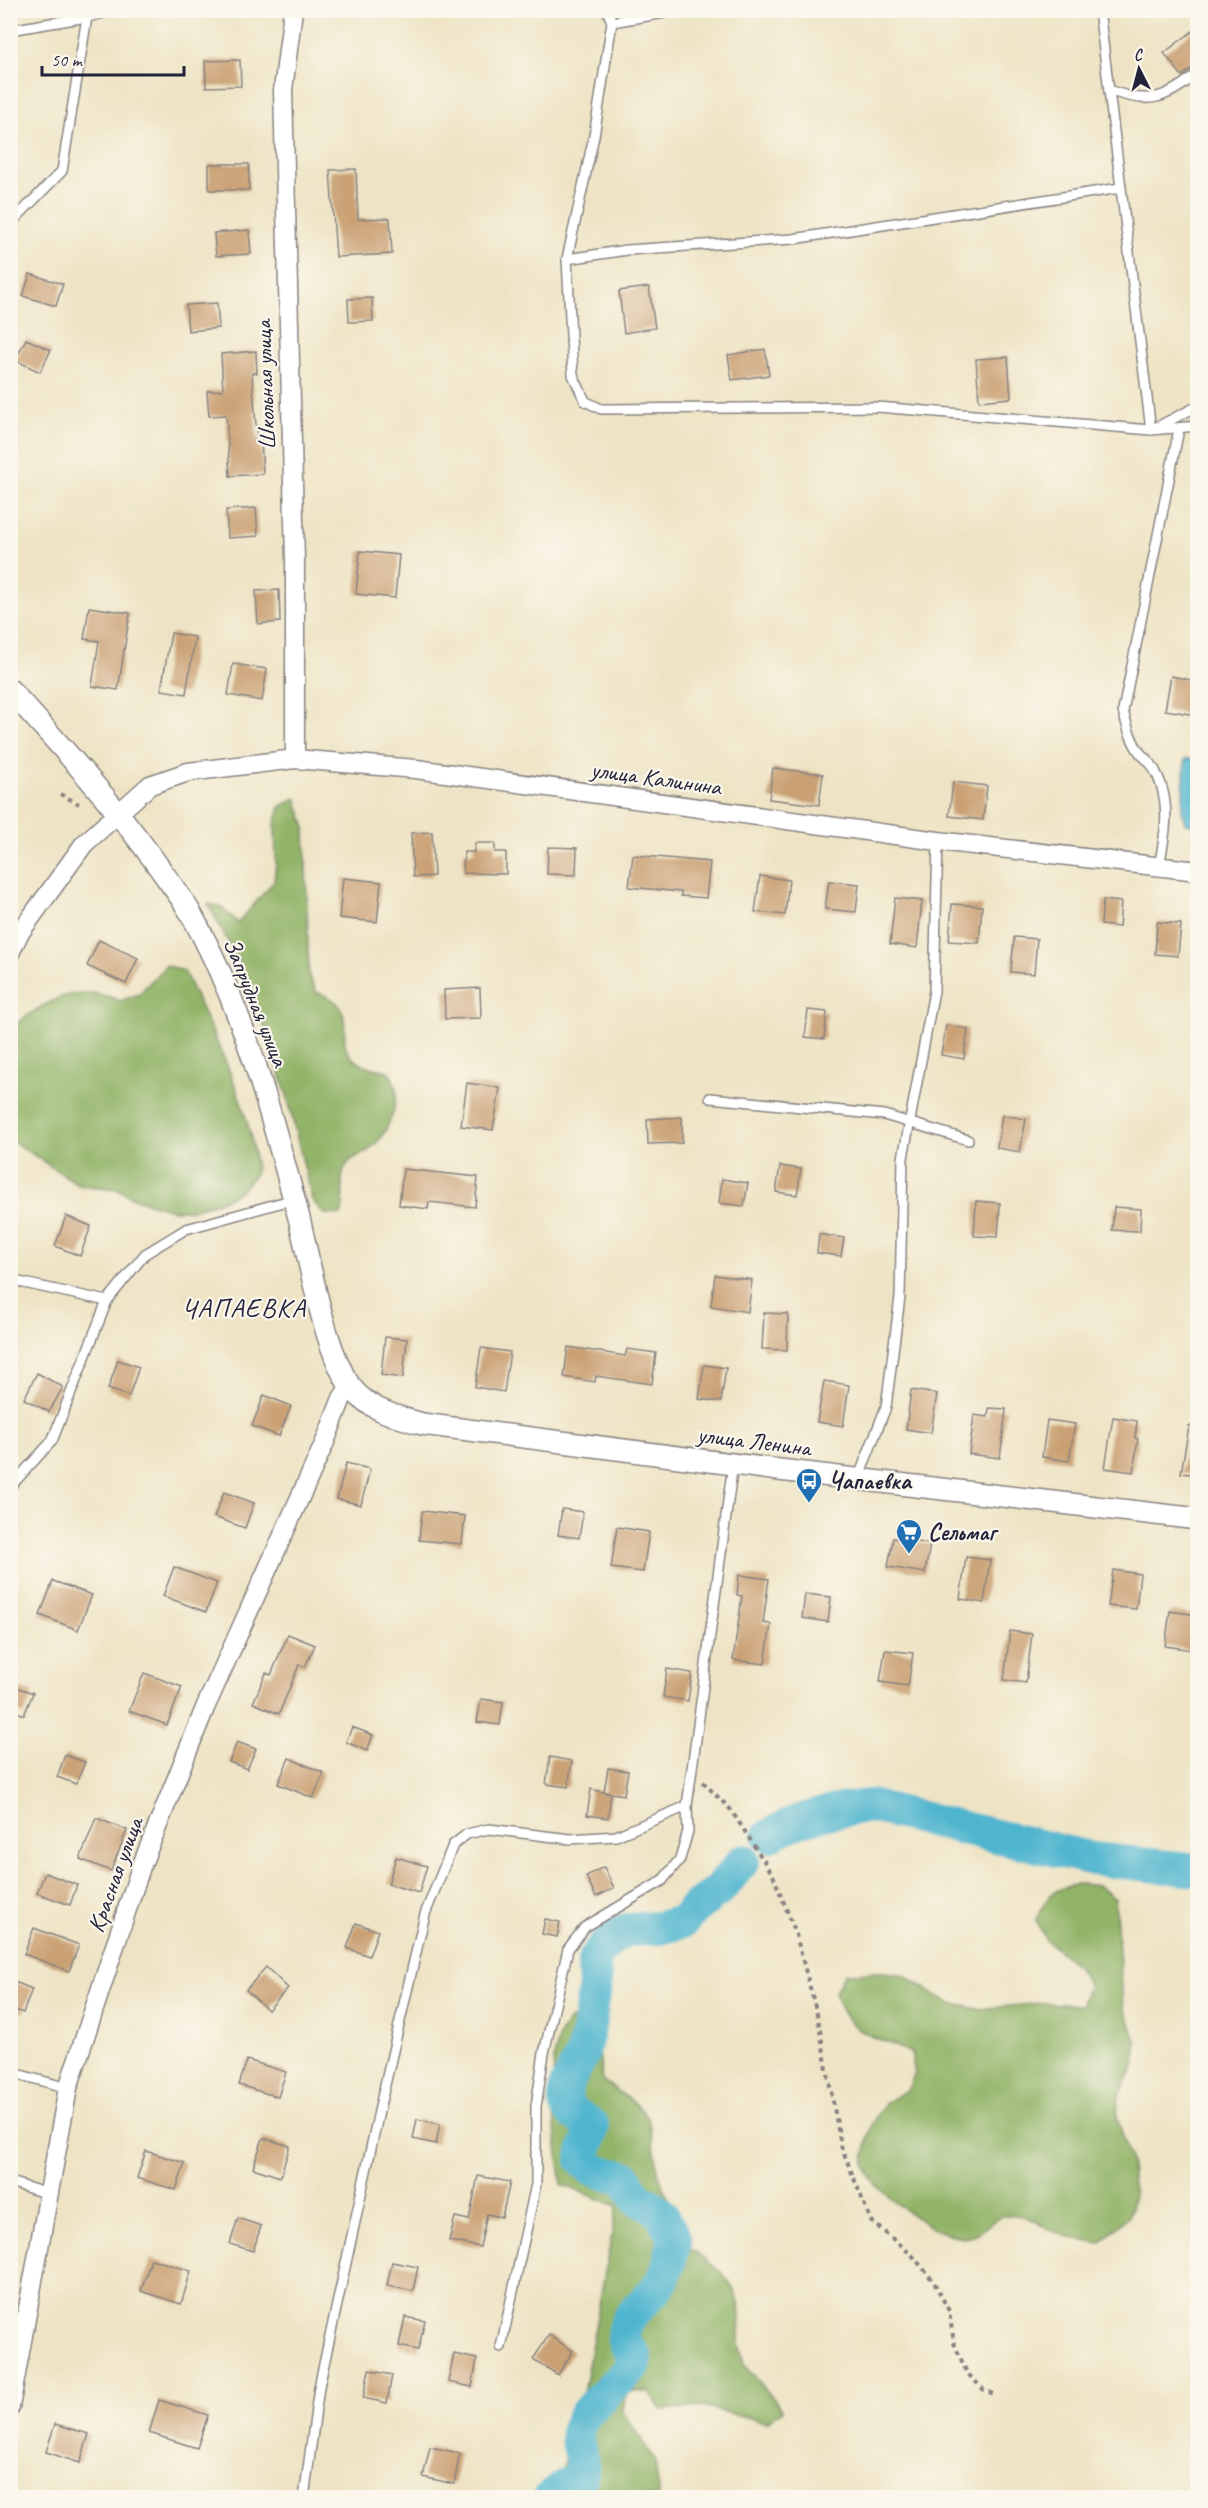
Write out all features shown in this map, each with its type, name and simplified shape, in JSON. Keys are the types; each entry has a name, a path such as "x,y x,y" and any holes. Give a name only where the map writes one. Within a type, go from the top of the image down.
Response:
{"street":[{"name":"Школьная улица","path":"293,10 282,90 295,560 295,759"},
{"name":"Запрудная улица","path":"10,690 119,812 189,910 220,971 250,1044 328,1331 351,1386"},
{"name":"улица Калинина","path":"10,953 19,934 63,870 84,844 150,785 188,772 295,759 416,769 938,842 1197,871"},
{"name":"улица Ленина","path":"351,1386 365,1402 388,1414 422,1424 733,1464 1197,1518"},
{"name":"Красная улица","path":"10,2407 18,2321 48,2194 68,2088 149,1845 205,1708 325,1442 342,1398 351,1386"}],"lane":[{"path":"10,30 117,10"},
{"path":"607,10 612,22 594,136 567,259 573,375 585,401 601,409 878,407 1152,430 1197,426"},
{"path":"612,22 682,10"},
{"path":"1099,10 1120,188 1137,296 1152,430"},
{"path":"10,224 63,171 87,17"},
{"path":"1108,90 1135,100 1159,96 1183,85 1197,73"},
{"path":"567,259 627,250 792,239 1120,188"},
{"path":"1152,430 1197,406"},
{"path":"1159,866 1166,835 1166,794 1152,765 1140,753 1129,734 1123,711 1179,429"},
{"path":"858,1479 886,1407 900,1297 903,1158 934,991 938,842"},
{"path":"710,1098 884,1115 968,1140"},
{"path":"10,1487 52,1441 107,1300 145,1254 186,1229 294,1200"},
{"path":"10,1280 107,1300"},
{"path":"501,2347 536,2184 536,2106 544,2053 568,1949 585,1927 662,1881 680,1859 688,1831 687,1806 733,1464"},
{"path":"304,2498 319,2387 381,2102 425,1914 453,1845 466,1834 489,1829 570,1839 616,1836 687,1806"},
{"path":"10,2072 68,2088"},
{"path":"10,2182 48,2194"}],"path":[{"path":"60,794 79,804"},
{"path":"692,1770 730,1810 773,1875 795,1931 817,2014 841,2146 871,2221 912,2255 934,2282 949,2311 954,2343 967,2373 984,2390 994,2394"}],"green space":[{"path":"296,798 305,825 309,976 316,992 331,999 340,1007 344,1016 345,1045 349,1054 364,1065 388,1071 396,1088 393,1114 385,1131 375,1145 351,1160 345,1168 342,1181 341,1215 324,1214 312,1200 287,1095 260,1014 237,959 208,904 220,906 238,923 274,881 275,824 280,807"},
{"path":"166,965 184,971 218,1043 247,1120 256,1172 243,1189 226,1199 193,1210 173,1210 135,1199 118,1189 79,1185 11,1140 12,1027 37,1009 63,997 90,993 120,1001 139,994"},
{"path":"1080,1884 1099,1886 1115,1899 1123,2004 1136,2041 1136,2061 1118,2099 1117,2118 1130,2157 1134,2196 1129,2216 1100,2243 1059,2234 1032,2219 1012,2215 998,2218 969,2237 958,2237 945,2233 929,2226 898,2205 868,2173 865,2151 874,2120 885,2104 907,2091 915,2073 911,2053 854,2026 840,2006 835,1991 845,1973 885,1972 904,1975 939,1997 957,2005 978,2009 1042,2003 1081,2005 1089,1986 1078,1967 1046,1940 1036,1920 1052,1894 1057,1890"},
{"path":"571,2019 590,2023 598,2040 602,2080 636,2104 648,2118 659,2176 674,2212 677,2231 691,2248 722,2273 733,2287 740,2306 739,2345 744,2364 783,2410 767,2422 703,2407 661,2410 649,2392 628,2391 622,2411 655,2460 659,2497 539,2497 560,2474 581,2404 617,2206 562,2185 554,2108 554,2065 560,2034"}],"water":[{"path":"1185,759 1197,759 1197,825 1186,823 1182,812"}],"building":[{"path":"1197,28 1197,64 1182,76 1164,53"},
{"path":"240,60 241,86 206,87 205,61"},
{"path":"209,164 249,164 249,190 209,190"},
{"path":"356,169 358,219 390,218 392,254 336,257 330,170"},
{"path":"249,230 251,254 216,256 214,233"},
{"path":"30,274 63,284 56,306 23,296"},
{"path":"649,287 655,328 624,333 619,291"},
{"path":"372,298 373,321 349,322 348,299"},
{"path":"217,303 219,328 188,331 186,305"},
{"path":"26,339 51,350 40,372 15,360"},
{"path":"765,349 769,375 732,380 728,355"},
{"path":"256,351 257,373 252,373 257,439 261,439 263,474 230,476 226,415 209,416 207,391 223,390 221,354"},
{"path":"1008,357 1011,398 979,401 976,359"},
{"path":"256,508 258,536 228,538 226,510"},
{"path":"360,551 399,555 395,598 356,594"},
{"path":"279,590 280,622 258,624 256,591"},
{"path":"89,607 130,613 118,690 92,686 99,641 84,639"},
{"path":"171,633 195,637 186,694 161,690"},
{"path":"233,664 267,669 262,701 228,695"},
{"path":"1171,676 1197,681 1196,715 1165,710"},
{"path":"773,768 823,774 819,805 769,799"},
{"path":"953,782 987,786 983,820 949,816"},
{"path":"432,832 434,876 413,877 411,833"},
{"path":"475,843 495,843 495,852 506,852 506,874 463,873 464,852 474,852"},
{"path":"548,847 577,848 576,875 547,874"},
{"path":"633,855 710,862 706,898 681,896 681,892 629,887"},
{"path":"760,876 789,880 785,915 755,912"},
{"path":"343,878 381,882 377,922 339,918"},
{"path":"829,881 859,884 856,912 825,909"},
{"path":"895,898 922,901 917,948 890,944"},
{"path":"1103,900 1121,902 1119,927 1101,925"},
{"path":"952,904 982,906 979,943 949,941"},
{"path":"1157,922 1181,924 1178,956 1155,954"},
{"path":"1014,937 1037,939 1034,974 1011,972"},
{"path":"99,940 138,958 126,984 87,966"},
{"path":"480,988 481,1018 445,1019 444,990"},
{"path":"808,1010 827,1012 824,1039 805,1037"},
{"path":"946,1025 968,1029 964,1059 941,1055"},
{"path":"467,1083 500,1088 493,1130 461,1126"},
{"path":"1002,1115 1026,1119 1020,1152 997,1148"},
{"path":"682,1117 682,1143 648,1144 647,1119"},
{"path":"780,1166 801,1169 797,1195 776,1192"},
{"path":"403,1169 478,1177 475,1207 429,1202 428,1209 399,1205"},
{"path":"722,1179 748,1183 744,1206 719,1203"},
{"path":"976,1201 1000,1203 998,1237 974,1236"},
{"path":"1114,1207 1141,1209 1140,1231 1112,1230"},
{"path":"66,1216 91,1226 80,1256 55,1246"},
{"path":"819,1234 844,1238 841,1256 817,1253"},
{"path":"715,1275 752,1280 748,1312 711,1306"},
{"path":"764,1313 788,1314 787,1350 762,1349"},
{"path":"385,1337 407,1339 403,1378 381,1375"},
{"path":"568,1347 625,1356 627,1349 656,1353 652,1384 596,1376 595,1382 564,1377"},
{"path":"481,1348 510,1352 504,1392 475,1387"},
{"path":"118,1360 139,1367 129,1396 108,1389"},
{"path":"704,1365 726,1368 721,1402 699,1399"},
{"path":"37,1373 63,1387 49,1412 24,1399"},
{"path":"824,1381 849,1385 843,1426 817,1422"},
{"path":"911,1390 937,1394 931,1433 906,1429"},
{"path":"264,1395 291,1406 279,1436 252,1426"},
{"path":"989,1408 1006,1409 1000,1458 969,1454 974,1415 988,1417"},
{"path":"1113,1417 1137,1421 1135,1438 1138,1439 1133,1472 1105,1468"},
{"path":"1047,1420 1075,1424 1069,1461 1042,1457"},
{"path":"1189,1426 1197,1426 1197,1475 1181,1473"},
{"path":"346,1463 370,1469 361,1505 337,1499"},
{"path":"224,1492 254,1503 245,1528 214,1517"},
{"path":"562,1509 583,1512 579,1538 558,1535"},
{"path":"422,1511 465,1516 462,1544 419,1540"},
{"path":"617,1527 649,1532 643,1572 611,1568"},
{"name":"Сельмаг","path":"893,1538 930,1544 925,1573 888,1567"},
{"path":"966,1557 990,1560 984,1603 960,1599"},
{"path":"174,1567 217,1583 206,1612 163,1596"},
{"path":"1113,1570 1140,1574 1136,1609 1108,1606"},
{"path":"739,1575 769,1579 763,1623 771,1624 765,1664 733,1660 742,1596 737,1595"},
{"path":"53,1581 92,1595 78,1630 40,1615"},
{"path":"805,1594 831,1597 828,1622 802,1618"},
{"path":"1170,1611 1197,1615 1193,1650 1165,1646"},
{"path":"1010,1631 1032,1634 1026,1683 1004,1680"},
{"path":"288,1634 315,1645 305,1667 299,1665 279,1714 253,1703 266,1673 271,1675"},
{"path":"885,1650 913,1653 908,1686 880,1682"},
{"path":"667,1669 692,1673 688,1701 663,1697"},
{"path":"144,1673 182,1687 167,1725 129,1711"},
{"path":"10,1685 33,1693 24,1715 10,1709"},
{"path":"481,1699 503,1702 500,1725 477,1722"},
{"path":"352,1727 373,1735 367,1751 346,1742"},
{"path":"237,1742 256,1749 247,1769 229,1762"},
{"path":"65,1755 85,1762 76,1784 57,1777"},
{"path":"550,1757 572,1761 568,1787 546,1784"},
{"path":"289,1758 324,1773 313,1798 278,1784"},
{"path":"608,1768 628,1771 624,1795 604,1792"},
{"path":"591,1789 611,1794 608,1818 587,1815"},
{"path":"96,1818 127,1830 111,1871 80,1859"},
{"path":"396,1857 427,1866 419,1893 388,1884"},
{"path":"604,1867 614,1888 596,1897 586,1876"},
{"path":"45,1873 77,1885 70,1905 37,1893"},
{"path":"545,1919 560,1922 557,1937 542,1934"},
{"path":"356,1923 378,1931 369,1956 347,1948"},
{"path":"34,1928 79,1945 69,1971 24,1954"},
{"path":"266,1967 288,1988 268,2010 246,1990"},
{"path":"10,1980 32,1989 23,2013 10,2008"},
{"path":"247,2060 286,2072 278,2097 239,2085"},
{"path":"417,2119 440,2124 436,2144 413,2139"},
{"path":"263,2138 290,2146 280,2177 253,2168"},
{"path":"146,2151 185,2163 176,2190 137,2178"},
{"path":"478,2176 510,2182 502,2217 487,2214 480,2247 449,2241 455,2217 469,2220"},
{"path":"238,2218 261,2226 253,2251 230,2244"},
{"path":"151,2259 191,2271 181,2304 141,2291"},
{"path":"392,2262 418,2267 413,2291 387,2286"},
{"path":"405,2317 425,2321 418,2350 399,2346"},
{"path":"549,2335 573,2351 558,2375 533,2359"},
{"path":"454,2354 477,2359 472,2387 448,2382"},
{"path":"369,2370 392,2375 387,2403 363,2398"},
{"path":"159,2400 208,2415 197,2448 149,2433"},
{"path":"55,2424 89,2434 80,2463 46,2452"},
{"path":"430,2447 460,2453 454,2484 423,2477"}],"waterway":[{"path":"769,1836 792,1824 818,1815 871,1806 1093,1859 1198,1870"},
{"path":"549,2498 570,2482 581,2478 582,2466 577,2437 580,2423 601,2397 634,2366 636,2358 627,2347 623,2334 625,2325 664,2277 675,2240 662,2215 650,2204 637,2199 625,2177 597,2171 583,2160 592,2125 573,2114 565,2103 566,2086 582,2055 588,2032 595,1986 594,1961 614,1936 626,1930 659,1928 682,1922 697,1906 718,1891 743,1861"}],"place":[{"name":"Чапаевка","path":"809,1504"},
{"name":"Сельмаг","path":"909,1555"}],"district":[{"name":"ЧАПАЕВКА","path":"244,1308"}]}
